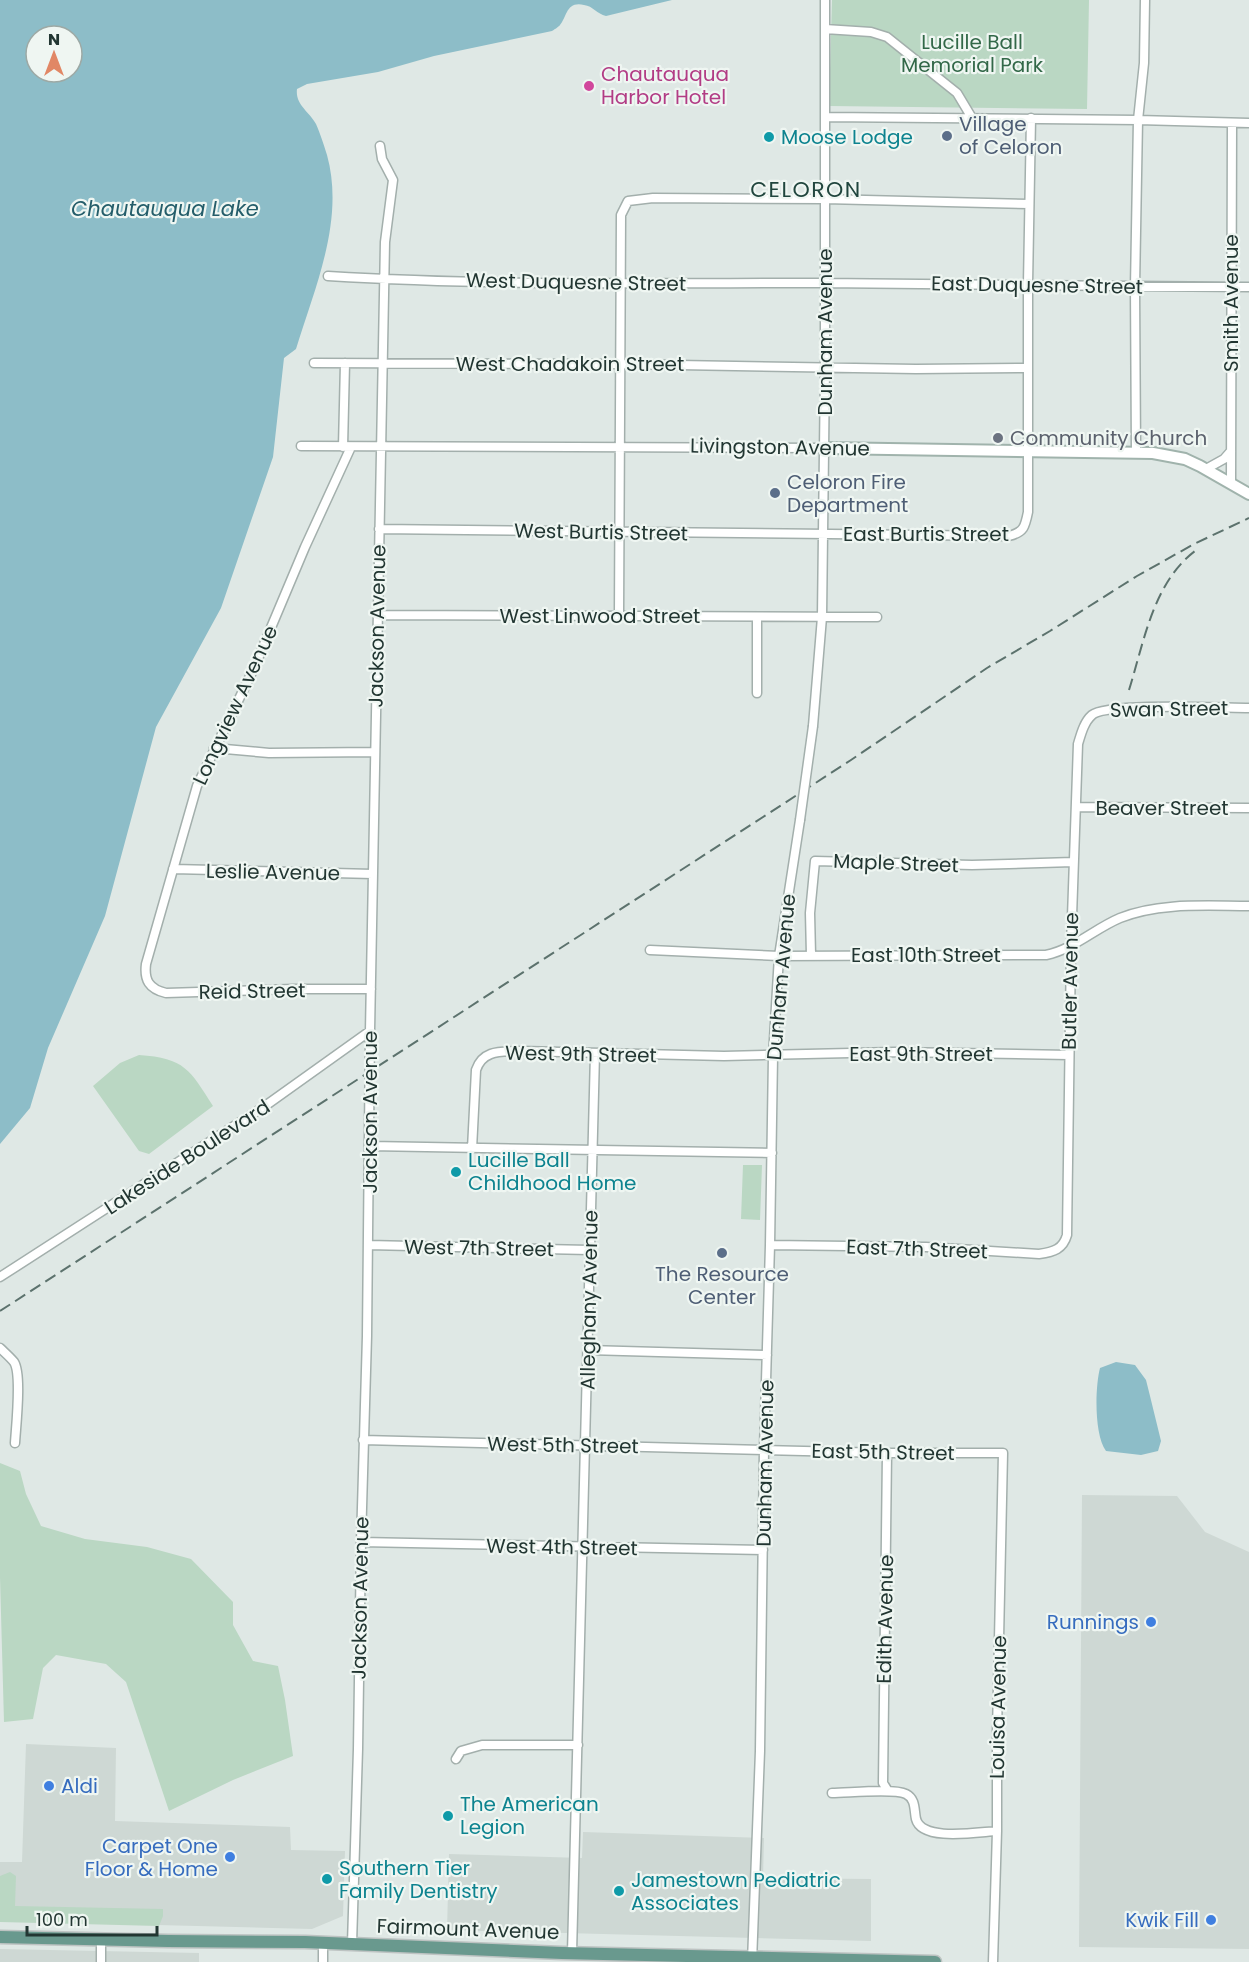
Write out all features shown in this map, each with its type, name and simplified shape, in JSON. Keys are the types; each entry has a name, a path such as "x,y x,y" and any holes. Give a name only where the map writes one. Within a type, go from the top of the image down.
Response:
{"main road":[{"name":"Fairmount Avenue","path":"0,1936 352,1944 565,1956 935,1962"}],"street":[{"name":"Dunham Avenue","path":"753,1959 773,1056 779,956 813,726 822,617 825,0"},
{"path":"1136,453 1135,287 1138,120 1144,63 1145,0"},
{"path":"825,29 871,32 887,37 957,93 972,118"},
{"path":"825,117 1031,118 1249,123"},
{"path":"1028,451 1031,118"},
{"name":"Smith Avenue","path":"1231,483 1232,123"},
{"name":"Jackson Avenue","path":"352,1944 370,1146 370,1031 384,279 385,242 393,180 382,159 380,146"},
{"path":"619,616 621,215 625,205 634,199 653,198 1029,204"},
{"name":"West Duquesne Street","path":"328,276 621,283 825,283"},
{"name":"East Duquesne Street","path":"825,283 1249,287"},
{"name":"West Chadakoin Street","path":"315,363 1028,368"},
{"path":"345,363 347,447"},
{"name":"Livingston Avenue","path":"301,446 620,446 1152,453 1185,459 1249,494"},
{"name":"Longview Avenue","path":"145,972 196,786 254,668 347,447"},
{"name":"East Burtis Street","path":"823,534 1009,536 1019,533 1025,526 1028,512 1028,451"},
{"path":"1206,469 1224,459 1231,451"},
{"name":"West Burtis Street","path":"379,529 823,534"},
{"name":"West Linwood Street","path":"378,615 877,617"},
{"path":"757,617 757,693"},
{"name":"Swan Street","path":"1091,716 1100,711 1145,707 1249,708"},
{"name":"Butler Avenue","path":"1061,1246 1067,1234 1071,946 1078,744 1083,728 1091,716"},
{"path":"214,748 269,753 375,752"},
{"name":"Beaver Street","path":"1076,807 1249,808"},
{"name":"Maple Street","path":"812,955 810,913 815,861 972,865 1073,862"},
{"name":"Leslie Avenue","path":"174,869 373,874"},
{"name":"East 10th Street","path":"650,950 779,956 1046,955 1061,952 1121,918 1150,910 1194,906 1249,906"},
{"name":"Reid Street","path":"145,972 147,982 151,987 166,993 371,989"},
{"name":"Lakeside Boulevard","path":"0,1277 265,1106 370,1031"},
{"name":"West 9th Street","path":"472,1149 476,1070 479,1061 492,1053 513,1051 773,1056"},
{"name":"East 9th Street","path":"773,1056 895,1052 1069,1055"},
{"name":"Alleghany Avenue","path":"565,1956 578,1745 595,1053"},
{"path":"370,1146 772,1154"},
{"name":"West 7th Street","path":"368,1245 590,1251"},
{"name":"East 7th Street","path":"770,1245 926,1247 1039,1254 1053,1252 1061,1246"},
{"path":"0,1348 13,1361 18,1379 15,1443"},
{"path":"588,1350 767,1355"},
{"name":"West 5th Street","path":"363,1440 764,1449"},
{"name":"East 5th Street","path":"764,1449 887,1453 1003,1453"},
{"name":"Edith Avenue","path":"886,1788 887,1453"},
{"name":"Louisa Avenue","path":"993,1962 1003,1453"},
{"name":"West 4th Street","path":"361,1542 763,1550"},
{"path":"456,1759 461,1751 482,1745 578,1745"},
{"path":"832,1793 886,1788 907,1794 914,1802 916,1821 921,1829 928,1832 952,1834 997,1831"},
{"path":"101,1938 101,1962"},
{"path":"322,1944 322,1962"}],"shaded area":[{"path":"1082,1495 1177,1496 1205,1532 1249,1552 1249,1949 1079,1947"},
{"path":"26,1744 116,1748 115,1821 290,1827 291,1850 345,1851 343,1916 312,1929 0,1921 0,1862 22,1862"},
{"path":"583,1832 764,1838 763,1878 871,1879 871,1941 447,1930 449,1854 582,1858"},
{"path":"0,1949 199,1953 199,1962 0,1962"}],"green space":[{"name":"Lucille Ball Memorial Park","path":"832,0 1089,0 1087,109 829,106"},
{"path":"139,1055 167,1059 185,1068 213,1106 149,1154 139,1151 93,1086 120,1063"},
{"path":"743,1165 762,1165 760,1220 741,1219"},
{"path":"0,1463 20,1471 26,1494 41,1526 85,1539 147,1547 191,1559 233,1602 233,1625 253,1661 278,1666 293,1756 233,1780 169,1811 126,1682 106,1664 56,1655 43,1668 33,1719 4,1722"},
{"path":"10,1872 16,1876 15,1906 163,1909 163,1916 159,1926 0,1922 0,1876"}],"water":[{"name":"Chautauqua Lake","path":"0,0 672,0 606,16 593,8 578,4 570,7 560,26 552,31 434,56 378,72 307,84 297,89 298,99 316,124 326,151 332,179 332,204 330,229 319,278 296,349 284,358 273,457 221,608 156,727 105,916 48,1048 30,1108 0,1144"},
{"path":"1116,1362 1135,1365 1146,1380 1161,1441 1158,1451 1141,1455 1106,1451 1102,1444 1097,1411 1098,1376 1100,1368"}],"railway":[{"path":"0,1311 851,760 987,668 1137,576 1194,544 1249,518"},
{"path":"1129,690 1145,633 1160,596 1169,579 1195,551"}],"place":[{"name":"Chautauqua Harbor Hotel","path":"589,86"},
{"name":"Village of Celoron","path":"947,136"},
{"name":"Moose Lodge","path":"769,137"},
{"name":"Community Church","path":"998,438"},
{"name":"Celoron Fire Department","path":"775,493"},
{"name":"Lucille Ball Childhood Home","path":"456,1172"},
{"name":"The Resource Center","path":"722,1253"},
{"name":"Runnings","path":"1151,1622"},
{"name":"Aldi","path":"49,1786"},
{"name":"The American Legion","path":"448,1816"},
{"name":"Carpet One Floor & Home","path":"230,1857"},
{"name":"Southern Tier Family Dentistry","path":"327,1879"},
{"name":"Jamestown Pediatric Associates","path":"619,1891"},
{"name":"Kwik Fill","path":"1211,1920"}],"district":[{"name":"CELORON","path":"806,189"}]}
